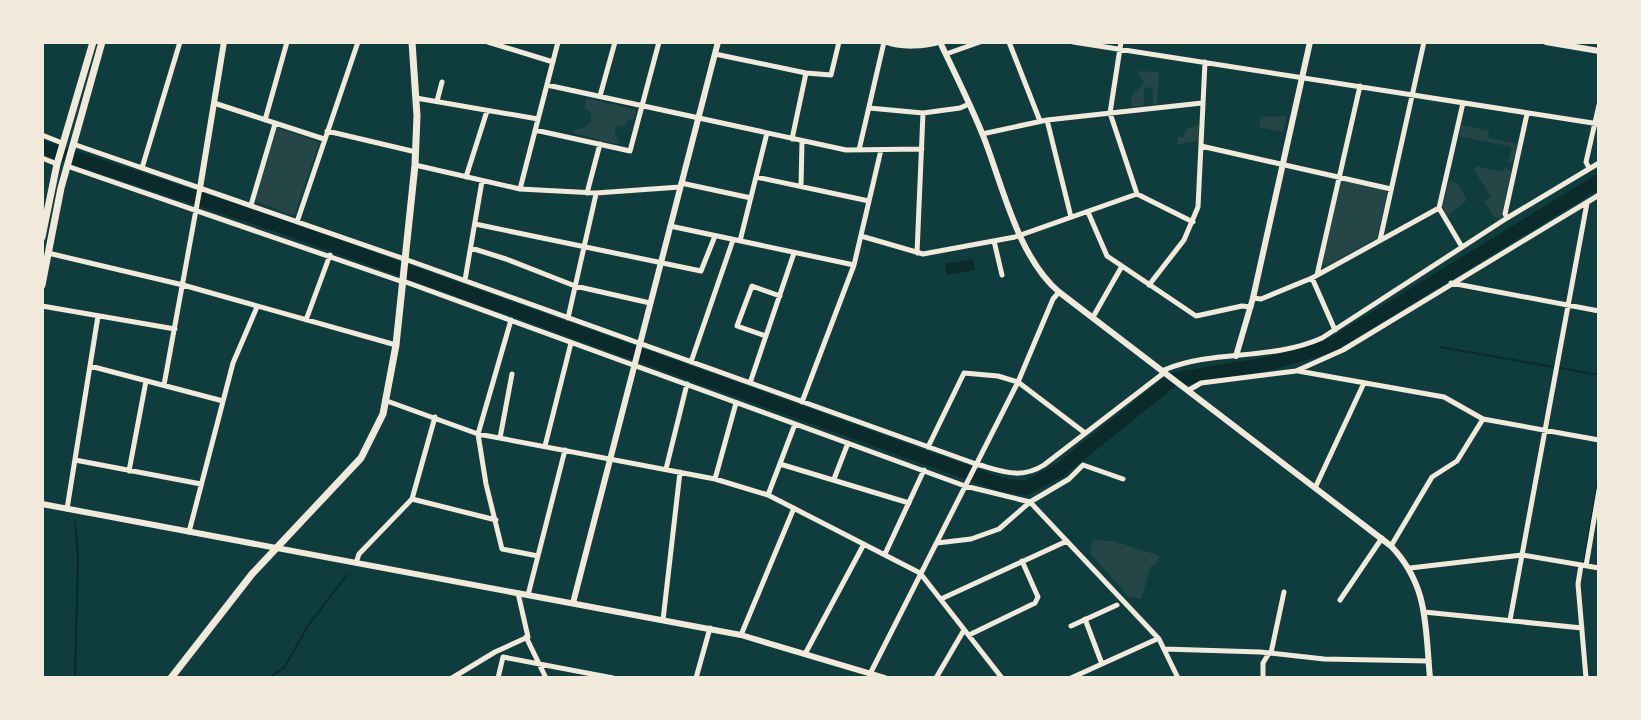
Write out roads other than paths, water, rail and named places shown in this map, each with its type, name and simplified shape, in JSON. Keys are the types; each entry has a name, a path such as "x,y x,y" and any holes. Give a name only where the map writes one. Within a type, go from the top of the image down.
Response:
{"main road":[{"path":"42,237 62,143 93,42"},
{"path":"42,285 66,165 102,42"},
{"path":"200,188 224,42"},
{"path":"171,678 231,599 361,458 371,442 387,401 396,345 416,152 412,42"},
{"path":"573,603 718,42"},
{"path":"940,42 1040,273 1059,292 1391,546 1410,568 1418,586 1424,612 1430,678"},
{"path":"1236,356 1251,307 1310,42"},
{"path":"1546,42 1599,51"},
{"path":"42,504 710,628 885,678"}],"street":[{"path":"142,168 180,42"},
{"path":"265,120 287,42"},
{"path":"297,222 358,42"},
{"path":"488,42 553,62"},
{"path":"520,189 558,42"},
{"path":"600,96 615,42"},
{"path":"535,130 630,151 659,42"},
{"path":"715,54 806,73 831,75 839,42"},
{"path":"859,150 885,42 893,45 932,45 940,42"},
{"path":"946,54 980,42"},
{"path":"1009,42 1044,120 1071,217"},
{"path":"1073,42 1120,45 1205,62 1597,124"},
{"path":"1380,240 1424,42"},
{"path":"1120,45 1110,113 1137,194 1193,222"},
{"path":"1149,285 1184,240 1200,196 1205,62"},
{"path":"792,139 806,73"},
{"path":"437,101 442,82"},
{"path":"547,85 846,150 922,149"},
{"path":"1335,330 1314,276 1360,86"},
{"path":"416,98 538,119"},
{"path":"214,103 324,139"},
{"path":"982,134 1044,120 1202,103"},
{"path":"1462,247 1439,208 1463,103"},
{"path":"869,108 923,113 969,104"},
{"path":"1589,168 1586,162 1599,105"},
{"path":"466,177 487,111"},
{"path":"917,253 923,113"},
{"path":"1507,218 1505,214 1527,114"},
{"path":"251,205 275,124"},
{"path":"327,131 416,152"},
{"path":"691,362 751,198 767,133"},
{"path":"42,135 62,143"},
{"path":"801,186 802,141"},
{"path":"72,144 465,280 975,466 1027,474 1044,465 1166,372 1236,356 1301,347 1335,330 1507,218 1599,163"},
{"path":"587,193 600,144"},
{"path":"1201,146 1392,189"},
{"path":"802,402 854,265 881,150"},
{"path":"42,158 57,164"},
{"path":"66,165 403,280 924,470 1030,502 1158,638 1178,678"},
{"path":"415,165 520,189 596,193 681,185 751,198"},
{"path":"756,177 869,201"},
{"path":"465,280 482,181"},
{"path":"164,385 200,188"},
{"path":"568,318 596,193"},
{"path":"861,236 917,253 1021,235 1137,194"},
{"path":"1186,388 1201,383 1296,371 1343,350 1599,195"},
{"path":"1510,620 1587,202"},
{"path":"1253,298 1261,299 1314,276 1439,208"},
{"path":"1088,211 1107,256 1196,316 1242,306 1251,307"},
{"path":"475,224 701,271 715,236"},
{"path":"670,226 854,265"},
{"path":"994,241 1002,275"},
{"path":"471,248 575,286 650,303"},
{"path":"48,253 183,285 396,345"},
{"path":"750,383 794,253"},
{"path":"306,320 330,255"},
{"path":"1093,317 1122,266"},
{"path":"1450,283 1599,311"},
{"path":"766,336 737,326 752,286 780,296"},
{"path":"866,674 1018,382 1053,299 1059,292"},
{"path":"42,306 175,329"},
{"path":"189,532 233,363 257,307"},
{"path":"67,509 98,316"},
{"path":"511,320 478,434 502,549 538,556"},
{"path":"545,446 571,343"},
{"path":"90,366 223,401"},
{"path":"1296,371 1444,397 1483,419 1599,440"},
{"path":"928,447 964,373 998,376 1018,382 1085,433"},
{"path":"500,438 512,374"},
{"path":"129,471 146,381"},
{"path":"1315,488 1364,383"},
{"path":"666,469 687,384"},
{"path":"387,401 478,434 715,479 768,495 920,573 1002,678"},
{"path":"715,479 737,402"},
{"path":"356,563 359,554 412,499 435,417"},
{"path":"1391,546 1432,477 1457,461 1483,419"},
{"path":"768,495 795,424"},
{"path":"834,479 848,443"},
{"path":"528,595 565,450"},
{"path":"75,460 201,484"},
{"path":"780,464 909,503"},
{"path":"936,543 971,539 999,529 1030,502 1069,479 1083,465 1123,479"},
{"path":"885,554 924,470"},
{"path":"663,620 680,472"},
{"path":"1586,678 1578,584 1599,490"},
{"path":"412,499 496,520"},
{"path":"741,635 794,508"},
{"path":"1340,600 1382,538"},
{"path":"941,599 1067,541"},
{"path":"805,654 864,544"},
{"path":"1410,568 1522,555 1599,568"},
{"path":"936,678 966,633 1035,603 1038,597 1022,561"},
{"path":"518,593 526,637 546,678"},
{"path":"1263,678 1263,663 1270,653 1282,593"},
{"path":"1071,626 1117,605"},
{"path":"1424,612 1582,628"},
{"path":"1085,619 1102,664"},
{"path":"696,678 710,628"},
{"path":"452,678 526,637"},
{"path":"1071,678 1158,638"},
{"path":"1164,649 1270,653 1324,659 1429,661"},
{"path":"498,678 503,657 613,678"}],"waterway":[{"path":"42,147 275,224 1002,485 1026,488 1060,470 1172,380 1267,364 1330,346 1599,181"},
{"path":"1440,347 1599,375"},
{"path":"1584,562 1599,474"},
{"path":"75,522 78,558 75,678"},
{"path":"268,678 284,668 309,624 347,575"}]}
